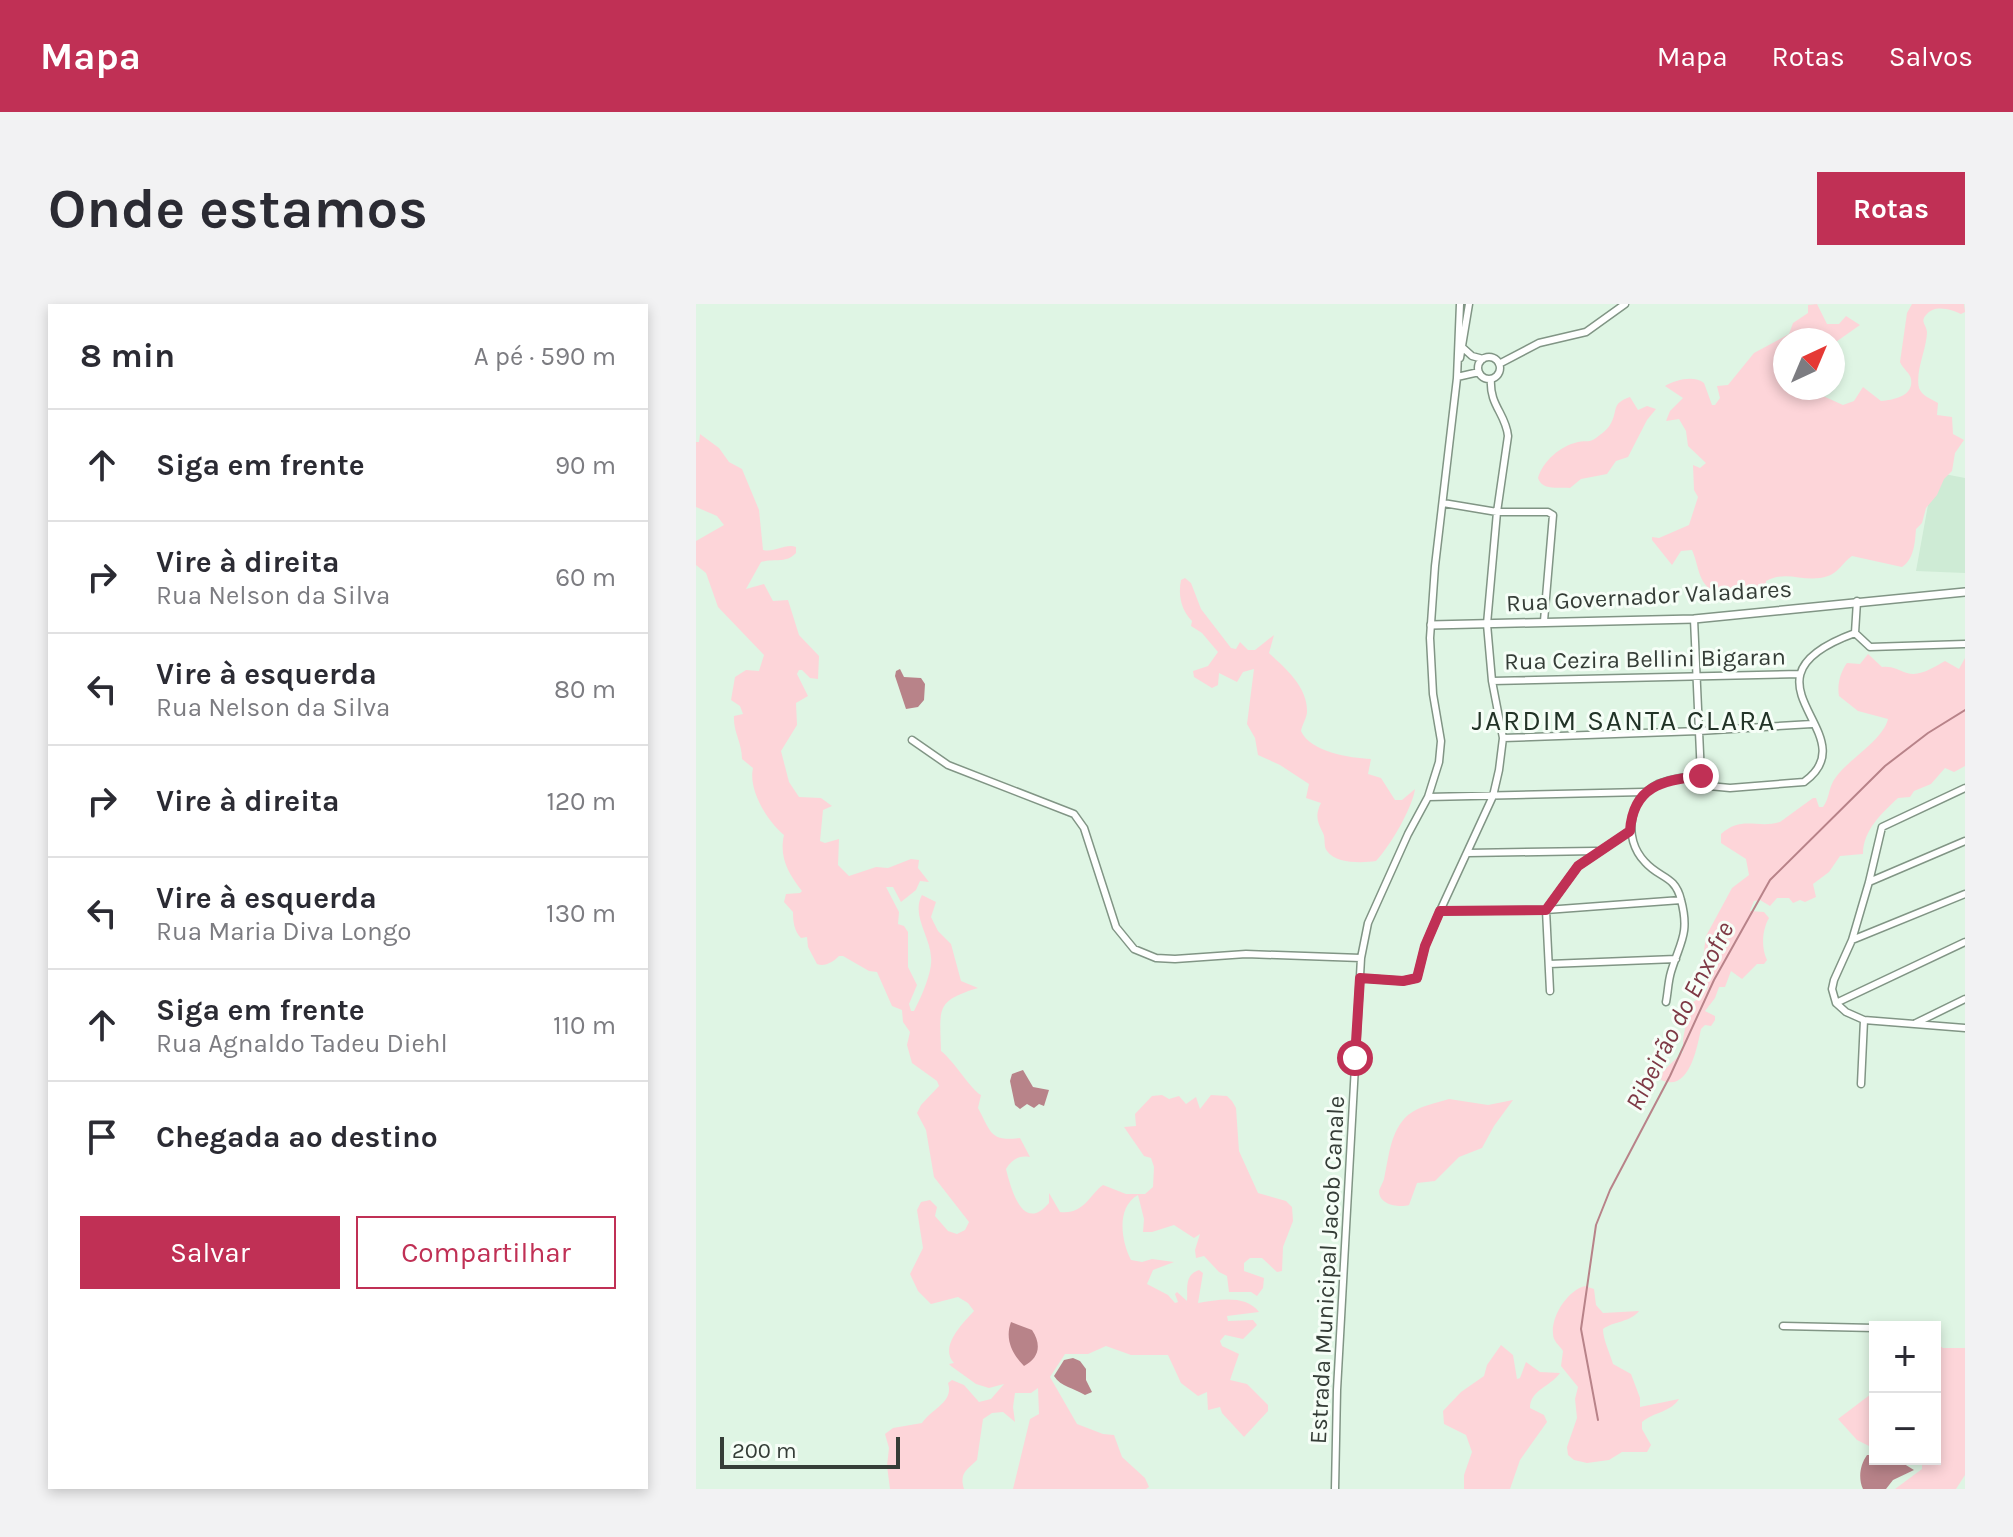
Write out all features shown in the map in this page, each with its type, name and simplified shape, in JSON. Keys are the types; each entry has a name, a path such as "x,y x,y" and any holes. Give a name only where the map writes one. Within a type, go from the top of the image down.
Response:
{"street":[{"name":"Estrada Municipal Jacob Canale","path":"1335,1489 1337,1378 1361,958 1368,923 1428,797 1439,762 1441,741 1433,694 1431,625 1457,378 1460,304"},
{"path":"1469,304 1457,378 1479,372"},
{"path":"1499,364 1539,343 1586,332 1625,304"},
{"path":"1360,978 1403,981 1417,978 1425,946 1493,796 1503,738 1492,681 1487,624 1507,426 1490,391 1491,379 1499,371 1499,364 1494,358 1472,356 1462,347"},
{"path":"1483,359 1478,365 1479,372 1484,378 1491,379"},
{"path":"1443,503 1497,512 1548,512 1553,515 1544,621"},
{"name":"Rua Governador Valadares","path":"1431,625 1694,619 1965,592"},
{"path":"1855,633 1857,601"},
{"path":"1694,619 1701,776 1715,788 1804,782 1814,776 1823,761 1823,739 1804,705 1799,687 1800,674 1810,657 1820,648 1855,633"},
{"path":"1855,633 1870,647 1965,644"},
{"name":"Rua Cezira Bellini Bigaran","path":"1492,681 1800,674"},
{"path":"1503,738 1812,724"},
{"path":"912,740 948,765 1074,814 1084,828 1116,927 1134,949 1156,958 1175,959 1246,954 1361,958"},
{"path":"1428,797 1644,792 1673,779 1701,776"},
{"path":"1965,788 1882,827 1852,940 1832,989 1836,1003 1846,1012 1864,1020 1965,1028"},
{"path":"1644,792 1631,820 1630,831 1641,859 1673,880 1681,900 1685,939 1670,974 1666,1002"},
{"path":"1550,991 1546,910 1578,866 1630,831"},
{"path":"1869,882 1965,841"},
{"path":"1468,853 1598,851"},
{"path":"1570,853 1578,866"},
{"path":"1852,940 1965,894"},
{"path":"1440,911 1546,910 1681,900"},
{"path":"1836,1003 1965,942"},
{"path":"1549,964 1676,959"},
{"path":"1913,1024 1965,999"},
{"path":"1861,1084 1864,1020"},
{"path":"1783,1326 1869,1328"}],"shaded area":[{"path":"1817,304 1827,324 1839,324 1846,316 1860,325 1845,336 1845,328 1791,328 1793,323 1808,313 1808,305"},
{"path":"1912,304 1964,304 1965,312 1961,314 1938,309 1929,312 1923,321 1927,332 1919,388 1938,403 1937,415 1952,417 1953,434 1964,440 1955,453 1952,471 1926,508 1922,523 1916,529 1911,555 1902,567 1852,556 1828,576 1782,576 1766,581 1765,593 1723,593 1706,586 1692,550 1681,551 1672,565 1652,540 1652,537 1659,538 1689,525 1698,497 1694,490 1693,465 1700,468 1706,463 1688,446 1686,431 1679,419 1666,421 1670,411 1683,398 1665,386 1684,379 1695,379 1704,383 1712,405 1715,405 1720,398 1717,386 1728,385 1754,353 1773,343 1773,400 1832,400 1843,405 1854,401 1863,387 1881,401 1897,398 1906,393 1911,385 1910,377 1900,362 1907,313"},
{"path":"1630,397 1638,410 1647,406 1656,409 1628,457 1616,461 1607,474 1581,479 1570,488 1551,488 1540,482 1540,472 1553,455 1571,444 1596,438 1610,425 1617,405"},
{"path":"700,434 719,448 729,462 742,469 759,510 763,550 796,547 796,553 788,558 761,562 746,589 764,584 773,601 788,600 799,635 819,656 818,679 810,678 802,670 797,674 808,696 796,703 797,725 781,751 789,782 799,797 821,798 832,806 823,810 820,841 825,843 839,839 838,865 849,876 876,867 888,868 911,859 919,860 918,868 929,882 920,881 916,890 901,902 893,887 886,887 899,912 898,924 908,932 908,967 917,985 909,1004 911,1011 914,1011 923,992 931,963 920,918 922,895 936,902 931,917 938,931 951,944 961,981 978,988 954,997 943,1008 941,1051 981,1095 978,1108 993,1134 1003,1138 1020,1138 1030,1157 1016,1158 1006,1169 1020,1205 1032,1214 1040,1211 1049,1203 1049,1193 1060,1212 1068,1212 1080,1207 1103,1185 1126,1194 1145,1194 1153,1187 1154,1167 1151,1158 1144,1156 1124,1127 1136,1126 1135,1114 1152,1096 1162,1095 1169,1099 1179,1096 1186,1104 1196,1097 1200,1109 1211,1095 1227,1096 1236,1108 1239,1151 1258,1193 1286,1201 1292,1207 1293,1221 1283,1247 1282,1271 1277,1272 1262,1258 1250,1258 1244,1263 1244,1271 1264,1278 1263,1288 1257,1296 1251,1292 1229,1292 1227,1276 1204,1256 1196,1258 1200,1234 1194,1238 1174,1225 1143,1232 1144,1219 1138,1195 1126,1208 1122,1225 1131,1260 1174,1262 1153,1270 1147,1284 1168,1295 1175,1303 1178,1302 1177,1292 1187,1301 1189,1279 1199,1270 1203,1273 1198,1303 1239,1300 1259,1312 1227,1316 1228,1321 1253,1320 1257,1325 1243,1339 1225,1335 1220,1341 1222,1346 1239,1354 1230,1380 1247,1384 1268,1405 1268,1411 1244,1437 1220,1407 1208,1410 1207,1392 1198,1396 1181,1383 1168,1355 1131,1355 1106,1346 1088,1354 1065,1354 1050,1377 1077,1424 1114,1435 1122,1457 1145,1478 1149,1487 1146,1489 1013,1489 1030,1419 1039,1414 1038,1388 1031,1393 1015,1393 1015,1422 1003,1412 992,1413 983,1419 977,1460 963,1475 964,1489 890,1489 887,1466 889,1448 885,1434 893,1428 922,1423 945,1400 948,1383 952,1380 964,1385 979,1402 991,1399 1004,1384 989,1388 976,1384 949,1364 954,1363 949,1350 954,1336 974,1311 958,1297 931,1304 918,1291 910,1274 923,1248 917,1210 921,1202 930,1200 937,1207 935,1216 948,1231 957,1234 965,1230 969,1222 934,1177 926,1130 917,1113 939,1086 937,1081 912,1063 907,1045 910,1032 903,1022 902,1010 892,1006 877,972 869,971 843,956 826,964 817,964 808,947 807,937 801,938 799,935 794,926 793,912 784,902 786,894 802,891 786,864 784,835 760,804 753,786 753,768 742,759 734,716 743,714 740,706 731,700 735,677 746,670 759,671 764,655 718,607 706,573 696,565 696,541 724,525 717,516 696,507 696,442 699,442"},
{"path":"1934,472 1965,478 1965,573 1916,571"},
{"path":"1185,578 1191,583 1201,609 1231,648 1236,649 1240,642 1248,650 1255,650 1274,635 1269,653 1304,694 1307,712 1301,731 1306,738 1322,749 1371,759 1368,774 1381,778 1395,800 1402,800 1415,789 1400,827 1376,861 1350,862 1331,855 1326,849 1318,822 1321,803 1306,798 1309,784 1258,755 1255,738 1247,724 1254,669 1243,672 1237,682 1219,673 1218,685 1212,688 1194,677 1193,671 1208,666 1218,652 1202,633 1191,626 1192,621 1180,597 1181,580"},
{"path":"1868,654 1882,667 1912,674 1927,671 1945,661 1959,669 1965,658 1965,766 1954,772 1945,768 1931,784 1914,791 1910,797 1898,798 1870,830 1863,854 1840,856 1829,872 1813,884 1816,897 1793,903 1789,898 1777,898 1770,906 1760,900 1754,901 1750,911 1764,912 1769,918 1763,939 1767,960 1764,964 1757,964 1742,979 1731,971 1725,987 1719,987 1705,1011 1715,1016 1715,1020 1711,1026 1705,1025 1701,1029 1694,1057 1685,1075 1671,1082 1661,1080 1663,1071 1683,1052 1690,1004 1708,989 1700,981 1706,936 1732,888 1749,875 1746,859 1721,843 1721,834 1736,825 1780,822 1813,798 1816,798 1819,807 1823,807 1836,777 1873,742 1888,719 1858,711 1839,696 1840,679 1847,663 1860,664"},
{"path":"900,669 904,677 921,678 925,684 924,700 918,707 906,709 895,676"},
{"path":"1023,1070 1033,1087 1049,1090 1044,1106 1039,1104 1034,1108 1027,1104 1020,1109 1015,1105 1010,1081 1012,1074"},
{"path":"1449,1099 1488,1105 1513,1100 1482,1148 1459,1157 1435,1181 1417,1183 1409,1205 1395,1206 1382,1200 1379,1191 1391,1145 1402,1121 1412,1112"},
{"path":"1585,1286 1594,1289 1596,1305 1603,1313 1639,1311 1603,1329 1613,1364 1631,1374 1640,1407 1679,1399 1672,1407 1642,1422 1642,1429 1651,1445 1647,1452 1622,1452 1609,1460 1587,1463 1568,1455 1567,1447 1577,1418 1575,1399 1578,1387 1561,1366 1563,1351 1554,1339 1553,1327 1567,1298"},
{"path":"1011,1322 1032,1330 1037,1341 1036,1355 1024,1366 1010,1345"},
{"path":"1501,1345 1513,1355 1517,1379 1526,1362 1540,1372 1560,1373 1533,1397 1530,1408 1544,1415 1547,1422 1520,1460 1510,1489 1464,1489 1464,1475 1472,1452 1466,1435 1444,1424 1443,1411 1461,1392 1484,1376 1487,1365"},
{"path":"1941,1347 1965,1348 1965,1475 1956,1489 1895,1489 1922,1469 1922,1465 1941,1465"},
{"path":"1073,1358 1086,1369 1086,1380 1092,1392 1085,1395 1064,1385 1054,1376 1064,1360"},
{"path":"1869,1396 1869,1446 1857,1440 1838,1419"},
{"path":"1869,1455 1869,1465 1906,1465 1914,1470 1893,1480 1886,1489 1863,1489 1860,1472"}],"waterway":[{"name":"Ribeirão do Enxofre","path":"1598,1420 1581,1329 1596,1225 1610,1190 1670,1076 1714,980 1770,880 1885,766 1965,710"}],"district":[{"name":"JARDIM SANTA CLARA","path":"1624,720"}],"route":[{"path":"1355,1058 1360,978 1403,981 1417,978 1425,946 1440,911 1546,910 1578,866 1630,831 1636,805 1644,792 1673,779 1701,776"}]}
